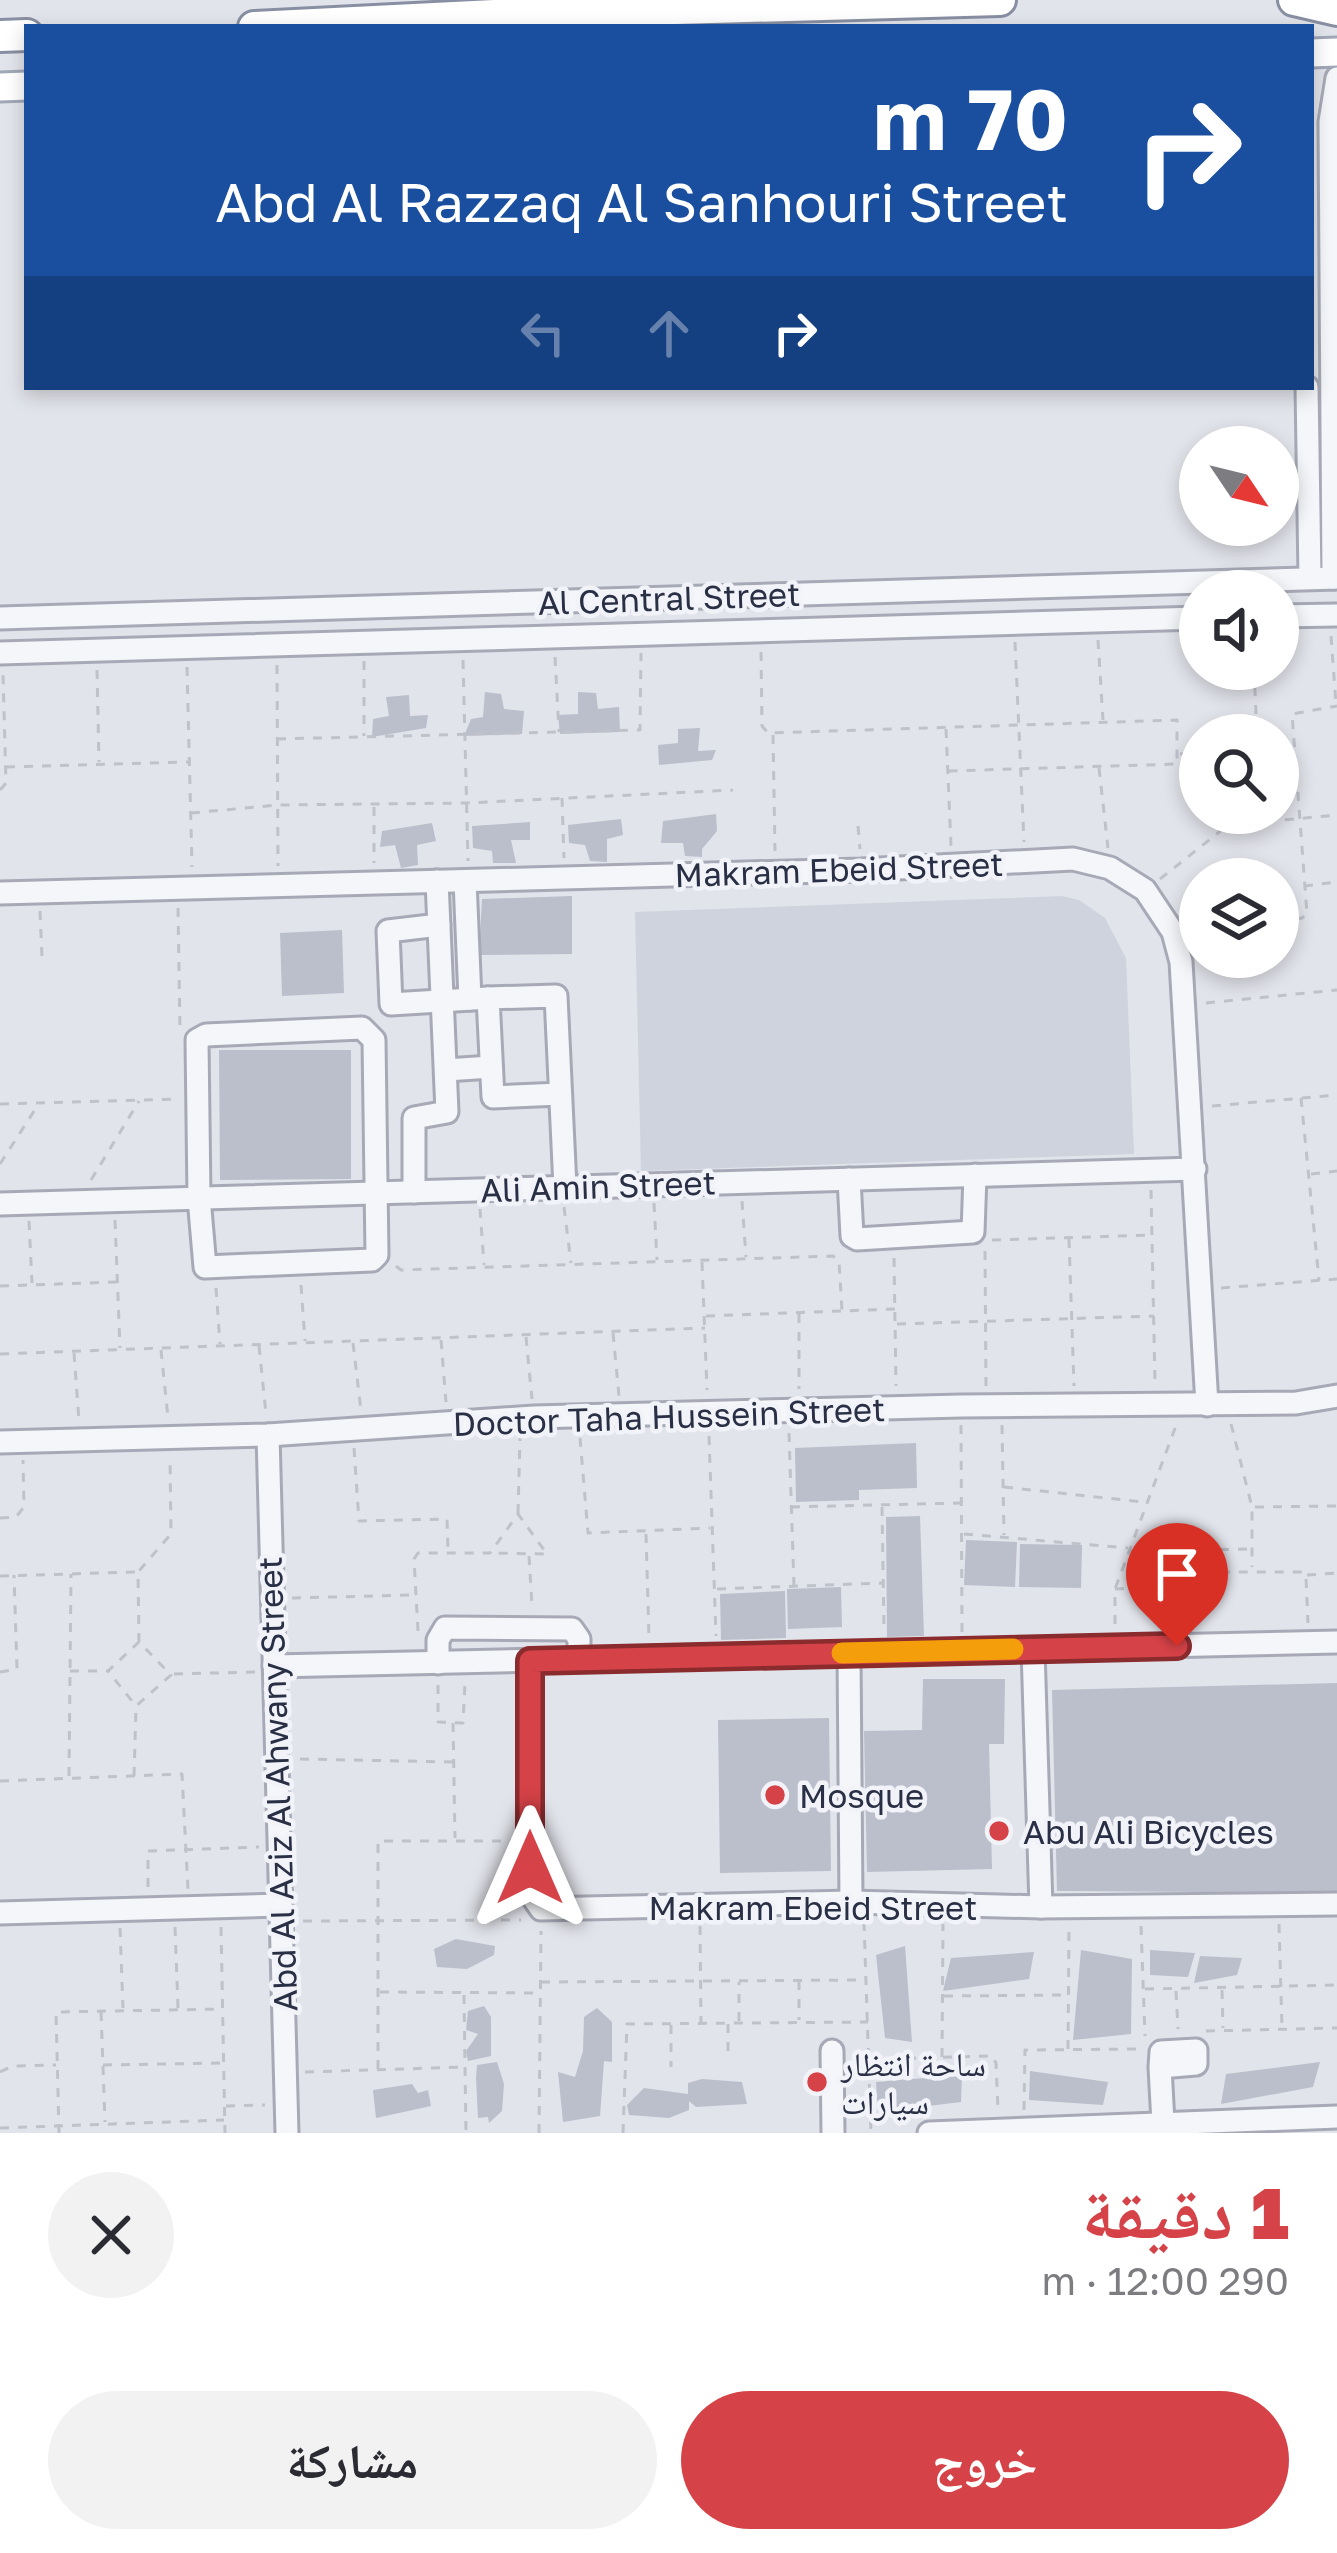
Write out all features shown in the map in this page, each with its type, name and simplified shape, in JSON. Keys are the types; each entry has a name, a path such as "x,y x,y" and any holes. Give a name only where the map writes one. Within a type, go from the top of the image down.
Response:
{"highway":[{"path":"314,24 1000,0"},
{"path":"1294,0 1337,10"}],"street":[{"path":"1327,578 1330,122 1337,78"},
{"path":"1307,390 1327,578"},
{"name":"Al Central Street","path":"0,618 1327,578"},
{"path":"1299,616 1333,615"},
{"name":"Al Central Street","path":"1,653 1179,619"},
{"name":"Makram Ebeid Street","path":"0,893 1073,860 1110,868 1145,890 1173,932 1186,1004 1206,1405"},
{"path":"466,880 494,1098 560,1094"},
{"path":"414,1192 414,1118 447,1113 437,881"},
{"path":"439,925 389,929 391,1003 556,996 563,1187"},
{"path":"362,1028 374,1040 375,1258 205,1267 199,1198 197,1040 206,1035 362,1028"},
{"path":"446,1070 491,1067"},
{"name":"Ali Amin Street","path":"0,1204 1195,1169"},
{"path":"849,1179 852,1236 857,1239 974,1232 975,1175"},
{"name":"Doctor Taha Hussein Street","path":"11,1442 268,1436 579,1416 1297,1403 1337,1396"},
{"name":"Abd Al Aziz Al Ahwany Street","path":"268,1436 287,2133"},
{"path":"429,1663 446,1628 572,1629 579,1639 579,1660"},
{"path":"274,1669 1337,1642"},
{"path":"1033,1649 1041,1907"},
{"path":"849,1653 857,1902"},
{"path":"530,1661 530,1893 541,1915"},
{"name":"Makram Ebeid Street","path":"541,1915 857,1902 1041,1907 1337,1904"},
{"path":"0,1913 220,1907 281,1913"},
{"path":"832,2051 833,2133"},
{"path":"1160,2067 1163,2122"},
{"path":"929,2133 1337,2117"}],"path":[{"path":"1294,714 1336,706 1333,615"},
{"path":"1097,621 1103,722"},
{"path":"1014,623 1025,862"},
{"path":"761,630 762,726 772,733 1176,719 1174,765 948,771"},
{"path":"278,740 643,728 641,634"},
{"path":"553,636 560,734"},
{"path":"462,639 466,880"},
{"path":"363,642 364,737"},
{"path":"277,644 278,885"},
{"path":"186,647 192,888"},
{"path":"97,650 99,764"},
{"path":"0,790 6,786 1,653"},
{"path":"946,728 951,866"},
{"path":"772,733 775,872"},
{"path":"6,767 189,762"},
{"path":"1099,767 1110,868"},
{"path":"191,813 733,790"},
{"path":"562,798 564,878"},
{"path":"374,806 374,883"},
{"path":"1299,917 1306,916 1299,818 1337,815"},
{"path":"1145,890 1217,834"},
{"path":"1304,886 1337,882"},
{"path":"39,892 42,957"},
{"path":"1186,1004 1337,990"},
{"path":"1192,1108 1337,1095"},
{"path":"1301,1098 1319,1280"},
{"path":"0,1104 182,1099"},
{"path":"77,1202 140,1100"},
{"path":"0,1163 40,1102"},
{"path":"1151,1170 1156,1405"},
{"path":"1309,1174 1337,1171"},
{"path":"741,1182 746,1258"},
{"path":"654,1185 657,1262"},
{"path":"563,1187 571,1264"},
{"path":"478,1190 484,1267"},
{"path":"115,1200 120,1350"},
{"path":"28,1203 32,1285"},
{"path":"1004,1537 1004,1487 986,1321 985,1240 1153,1235"},
{"path":"1069,1238 1075,1405"},
{"path":"894,1247 897,1407"},
{"path":"395,1264 401,1270 836,1256 842,1311"},
{"path":"702,1260 717,1656"},
{"path":"300,1264 305,1343"},
{"path":"215,1268 220,1346"},
{"path":"1201,1289 1337,1279"},
{"path":"0,1286 118,1282"},
{"path":"704,1316 895,1310"},
{"path":"794,1587 791,1508 799,1312"},
{"path":"895,1324 1154,1316"},
{"path":"0,1354 705,1328"},
{"path":"613,1332 621,1415"},
{"path":"490,1553 518,1514 527,1418 526,1335"},
{"path":"440,1338 448,1423"},
{"path":"353,1341 359,1521 445,1518 448,1552"},
{"path":"259,1345 268,1436"},
{"path":"161,1348 170,1438 172,1534 138,1572 139,1642 171,1675"},
{"path":"74,1351 81,1440"},
{"path":"1116,1647 1115,1588 1145,1502 1206,1405"},
{"path":"1206,1405 1252,1507 1252,1571"},
{"path":"961,1406 962,1651"},
{"path":"579,1416 586,1532 712,1528"},
{"path":"0,1518 16,1516 24,1507 11,1442"},
{"path":"1004,1487 1145,1502"},
{"path":"791,1508 962,1503"},
{"path":"882,1505 885,1652"},
{"path":"1252,1507 1337,1506"},
{"path":"464,1662 465,1722 438,1722 416,1594 415,1556 421,1552 548,1554 518,1514"},
{"path":"646,1532 649,1658"},
{"path":"962,1534 1129,1550 1252,1549"},
{"path":"529,1554 533,1629"},
{"path":"0,1576 138,1572"},
{"path":"1177,1646 1183,1572 1337,1573"},
{"path":"69,1779 71,1574"},
{"path":"0,1672 17,1669 14,1575"},
{"path":"1305,1575 1309,1642"},
{"path":"715,1590 884,1583"},
{"path":"1115,1588 1179,1585"},
{"path":"272,1599 416,1594"},
{"path":"70,1671 108,1671 139,1642"},
{"path":"136,1706 171,1675 274,1669"},
{"path":"108,1671 136,1706 134,1776"},
{"path":"453,1723 454,1840"},
{"path":"277,1759 454,1762"},
{"path":"0,1781 183,1776 186,1850 178,2009"},
{"path":"378,2069 378,1840 530,1842"},
{"path":"149,1909 148,1852 279,1847"},
{"path":"857,1902 866,1980 871,2133"},
{"path":"942,2057 943,1904"},
{"path":"1279,1904 1282,2029"},
{"path":"700,1906 701,2023"},
{"path":"1024,2129 1023,2053 1144,2049 1140,1906"},
{"path":"220,1907 225,2133"},
{"path":"1068,2050 1069,1907"},
{"path":"120,1910 123,2010"},
{"path":"281,1913 377,1921 541,1915 539,2133"},
{"path":"739,1980 739,2022"},
{"path":"799,1980 800,2022"},
{"path":"541,1982 866,1980"},
{"path":"1143,1989 1337,1985"},
{"path":"1222,1988 1223,2030"},
{"path":"1176,1989 1178,2032"},
{"path":"377,1992 541,1993"},
{"path":"464,1993 466,2133"},
{"path":"943,1996 1068,1995"},
{"path":"59,2133 56,2012 223,2009"},
{"path":"100,2011 105,2124"},
{"path":"623,2133 625,2026 868,2022"},
{"path":"671,2023 671,2067"},
{"path":"728,2023 728,2060"},
{"path":"1201,2031 1337,2028"},
{"path":"1144,2032 1161,2032"},
{"path":"869,2059 995,2059 998,2131"},
{"path":"103,2065 223,2062"},
{"path":"0,2072 13,2066 56,2066"},
{"path":"285,2073 465,2067"},
{"path":"224,2106 286,2104"},
{"path":"0,2128 224,2120"},
{"path":"191,2121 192,2133"},
{"path":"149,2122 149,2133"}],"shaded area":[{"path":"1062,896 1079,900 1105,918 1126,958 1134,1154 641,1171 635,912"}],"building":[{"path":"485,692 501,694 504,709 524,711 522,734 464,736 471,719 483,717"},
{"path":"578,692 596,693 598,709 619,707 620,732 560,734 558,715 578,714"},
{"path":"409,695 410,716 428,715 426,728 372,737 373,719 389,716 386,697"},
{"path":"700,728 698,751 716,750 712,760 659,765 658,745 678,743 678,729"},
{"path":"716,814 717,831 702,849 702,857 685,856 683,843 661,843 663,821"},
{"path":"621,819 623,835 607,839 607,862 590,861 585,845 569,843 568,825"},
{"path":"530,822 530,840 511,840 516,863 493,863 492,851 473,848 472,826"},
{"path":"432,823 436,841 417,845 418,865 401,868 395,845 380,847 382,831"},
{"path":"572,896 572,954 479,955 482,899"},
{"path":"342,930 344,993 282,996 280,933"},
{"path":"219,1050 351,1050 351,1179 220,1180"},
{"path":"916,1443 917,1488 859,1490 859,1500 796,1502 795,1448"},
{"path":"920,1516 924,1636 887,1637 886,1517"},
{"path":"966,1540 1017,1542 1015,1587 964,1585"},
{"path":"1020,1544 1082,1545 1081,1588 1019,1587"},
{"path":"841,1587 842,1627 788,1629 787,1589"},
{"path":"785,1591 786,1638 721,1640 720,1594"},
{"path":"923,1679 1005,1679 1004,1744 989,1744 992,1869 867,1872 864,1731 922,1730"},
{"path":"1337,1683 1337,1893 1057,1891 1052,1690"},
{"name":"Mosque","path":"829,1718 831,1871 720,1873 718,1720"},
{"path":"456,1939 495,1946 494,1955 467,1969 437,1967 434,1949"},
{"path":"905,1946 912,2042 885,2038 876,1955"},
{"path":"1081,1950 1132,1959 1131,2034 1073,2040"},
{"path":"1150,1950 1195,1953 1188,1977 1150,1975"},
{"path":"1034,1952 1029,1979 943,1991 951,1958"},
{"path":"1200,1956 1242,1958 1237,1975 1194,1983"},
{"path":"484,2006 491,2017 491,2056 468,2061 466,2051 478,2034 466,2030 468,2011"},
{"path":"597,2008 612,2022 612,2062 604,2061 600,2116 563,2122 558,2072 575,2077 583,2051 584,2017"},
{"path":"497,2062 504,2084 502,2111 489,2123 488,2117 478,2118 477,2065"},
{"path":"1320,2062 1313,2087 1221,2104 1226,2074"},
{"path":"1030,2071 1108,2082 1103,2105 1029,2100"},
{"path":"962,2075 961,2102 878,2112 876,2082"},
{"path":"702,2079 742,2082 747,2104 696,2107 689,2101 689,2110 669,2118 629,2115 627,2105 644,2088 688,2094 688,2083"},
{"path":"412,2084 418,2093 428,2090 431,2106 376,2118 373,2090"}],"slow traffic":[{"path":"842,1653 1013,1649"}],"place":[{"name":"Mosque","path":"775,1795"},
{"name":"Abu Ali Bicycles","path":"999,1831"},
{"name":"ساحة انتظار سيارات","path":"817,2082"}],"route":[{"path":"530,1868 530,1661 1177,1646"}]}
